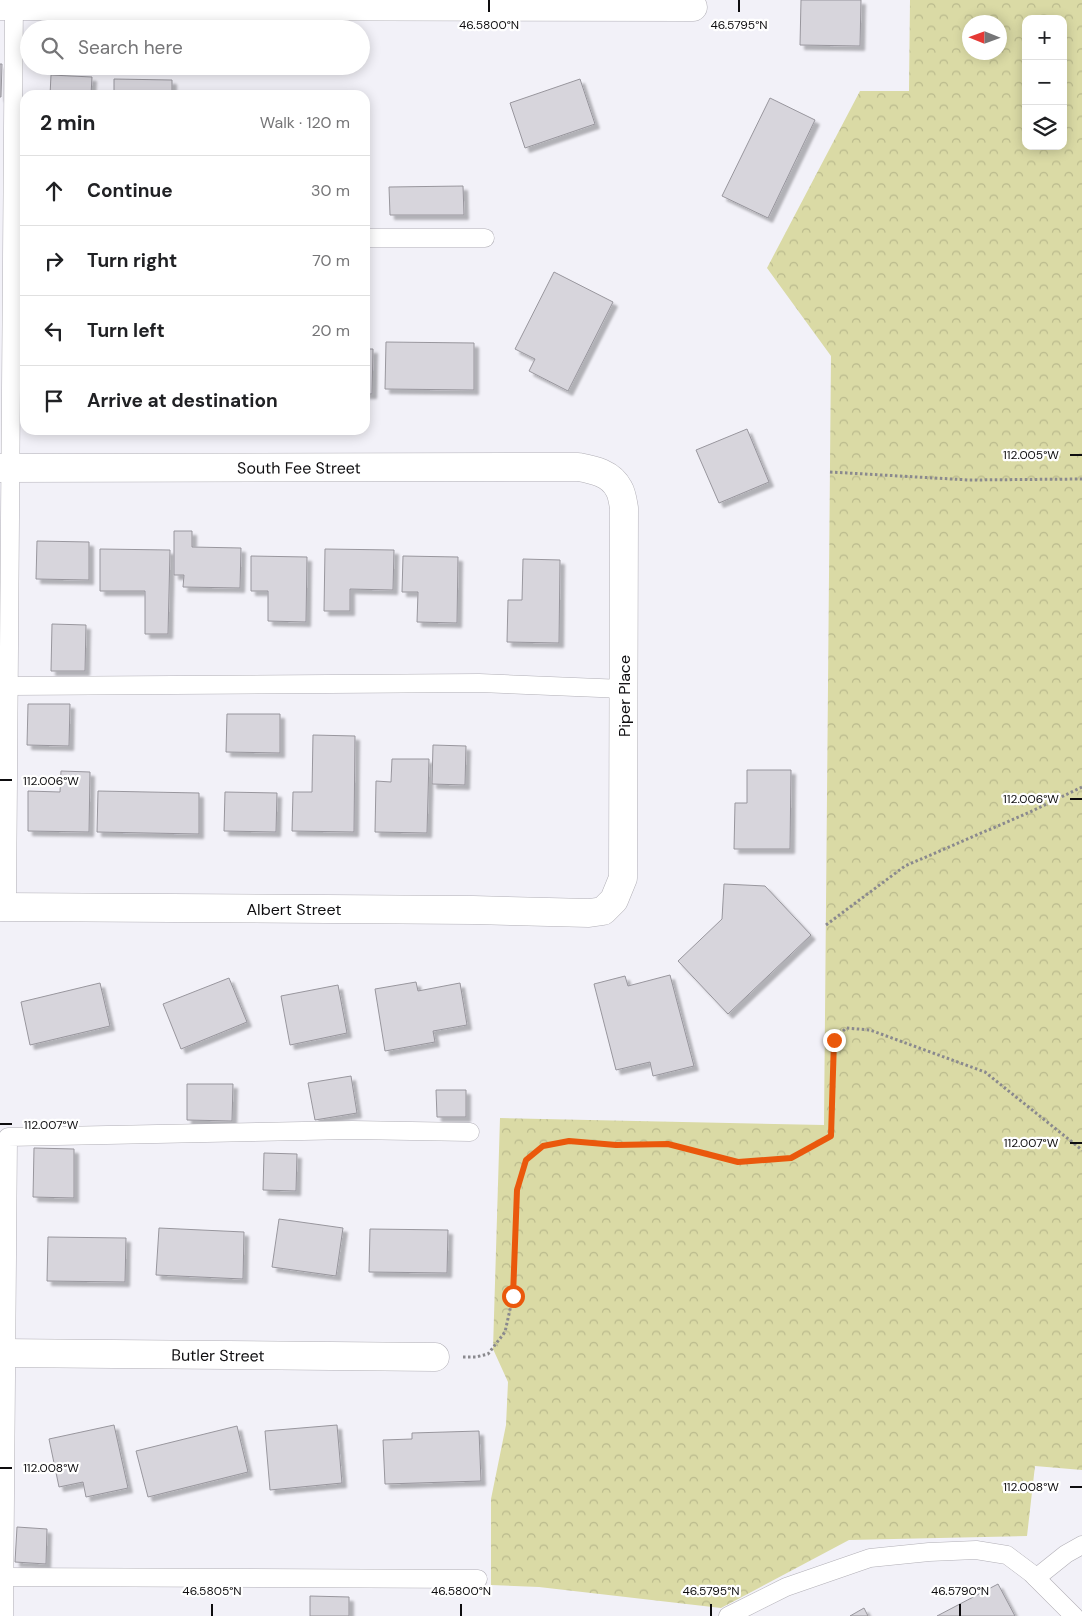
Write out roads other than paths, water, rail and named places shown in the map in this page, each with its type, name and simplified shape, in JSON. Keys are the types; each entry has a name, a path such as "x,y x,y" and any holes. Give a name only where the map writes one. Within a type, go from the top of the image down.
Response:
{"street":[{"path":"9,4 693,7"},
{"name":"South Fee Street","path":"5,468 578,467 598,471"},
{"name":"Piper Place","path":"589,913 603,911 614,900 623,878 624,508 620,489 610,477 598,471"},
{"name":"Albert Street","path":"4,907 463,910 589,913"},
{"name":"Butler Street","path":"2,1353 435,1357"}],"lane":[{"path":"4,907 9,686 5,468 18,236 9,4"},
{"path":"370,238 485,238"},
{"path":"9,686 480,683 624,689"},
{"path":"4,1616 2,1353 8,1137 352,1130 470,1132"},
{"path":"1036,1578 1066,1554 1082,1545"},
{"path":"728,1616 786,1588 870,1558 929,1552 976,1550 1007,1555 1036,1578 1074,1616"},
{"path":"4,1577 478,1579"}]}
